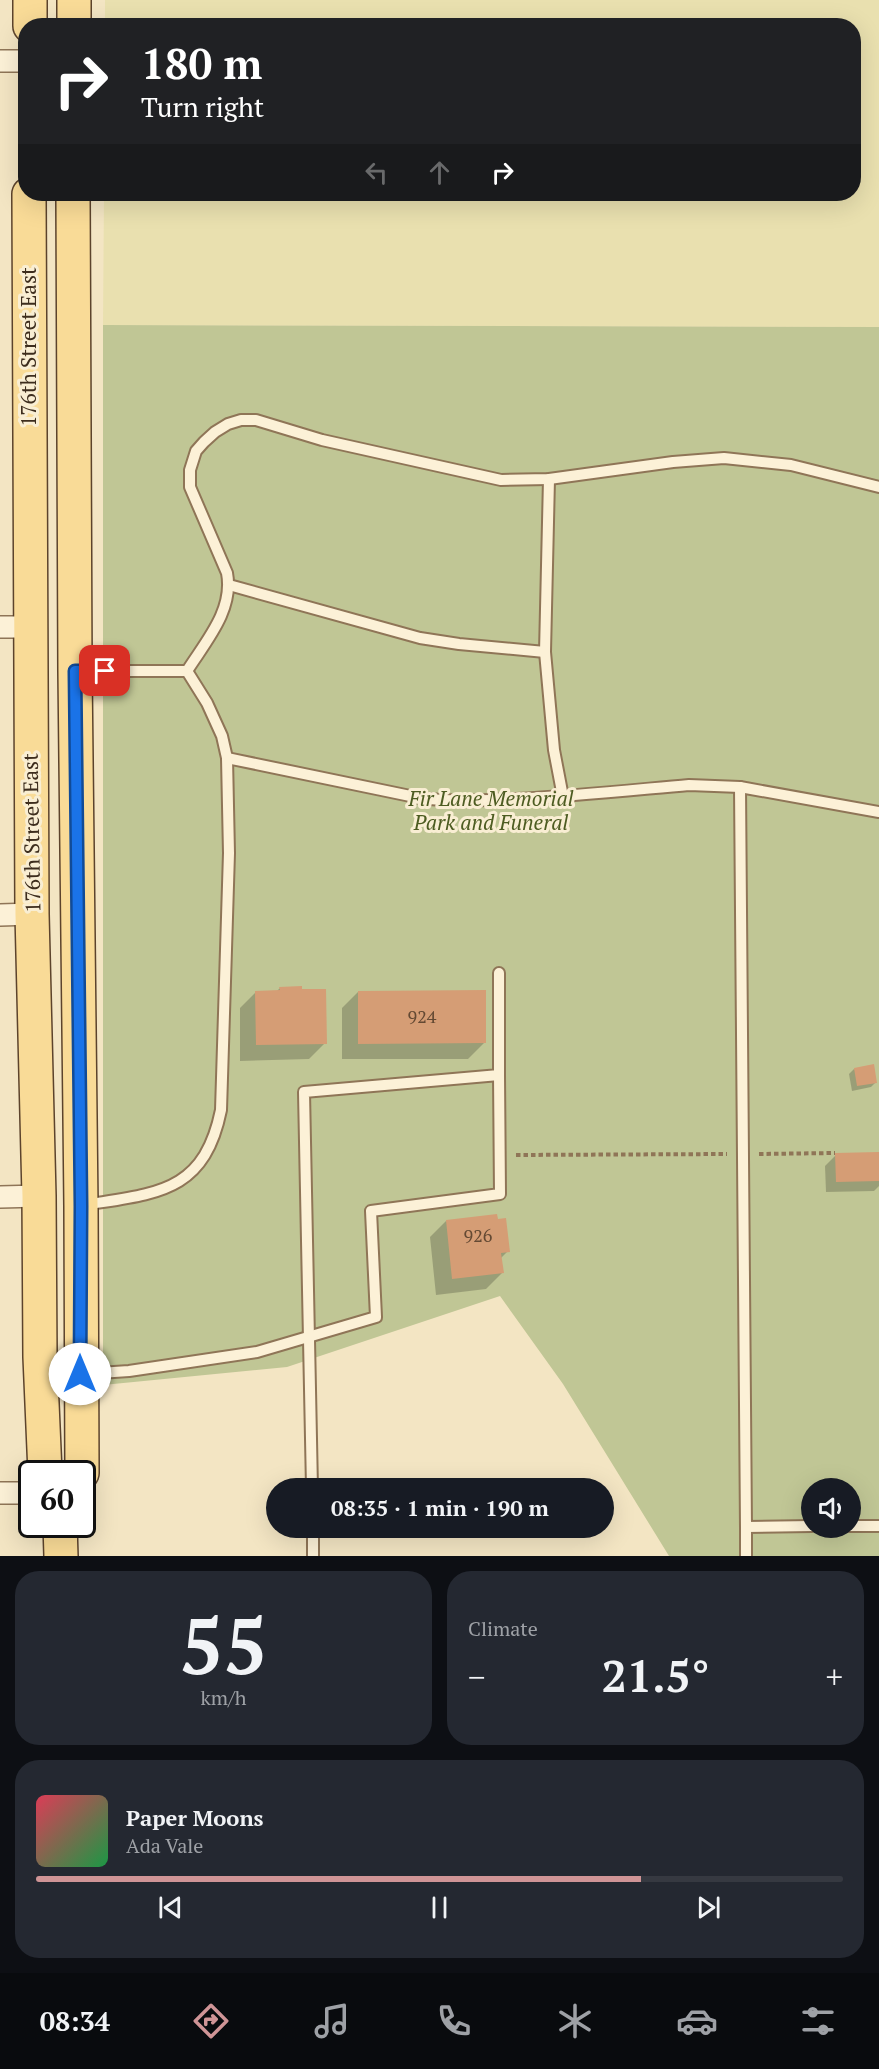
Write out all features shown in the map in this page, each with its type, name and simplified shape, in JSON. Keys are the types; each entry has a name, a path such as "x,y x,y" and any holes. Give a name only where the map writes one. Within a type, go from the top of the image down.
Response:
{"main road":[{"path":"30,0 30,18"},
{"path":"74,0 74,18"},
{"name":"176th Street East","path":"29,201 15,627 32,914 39,1196 40,1358 44,1460"},
{"path":"52,201 53,244 56,255 74,283"},
{"name":"176th Street East","path":"73,201 82,1460"},
{"path":"41,1538 42,1556"},
{"path":"60,1538 61,1556"},
{"path":"82,1538 82,1556"}],"street":[{"path":"0,61 18,61"},
{"path":"0,915 32,914"},
{"path":"0,1197 39,1196"},
{"path":"0,1494 18,1493"}],"lane":[{"path":"187,671 218,622 226,602 229,585 227,573 190,487 190,470 196,451 215,432 228,424 241,420 256,420 322,440 501,480 549,479 628,467 724,458 791,465 879,487"},
{"path":"549,479 544,652 554,750 563,797"},
{"path":"229,585 420,638 544,652"},
{"path":"75,671 187,671"},
{"path":"81,1206 144,1195 167,1189 181,1182 193,1172 211,1144 221,1110 229,865 227,758 222,736 207,703 187,671"},
{"path":"227,758 420,798 469,801 563,797 689,785 740,787 879,812"},
{"path":"740,787 746,1556"},
{"path":"80,1374 129,1371 258,1352 376,1317 371,1211 500,1194 499,973"},
{"path":"312,1478 304,1092 499,1075"},
{"path":"746,1527 801,1526"},
{"path":"861,1526 879,1526"},
{"path":"313,1538 313,1556"}],"path":[{"path":"500,1155 835,1153"}],"shaded area":[{"path":"105,0 879,0 879,327 103,325 104,201 861,201 861,18 105,18"}],"green space":[{"name":"Fir Lane Memorial Park and Funeral","path":"103,325 879,327 879,1556 669,1556 563,1384 500,1296 287,1367 103,1385"}],"building":[{"path":"302,986 302,989 326,989 327,1044 256,1045 255,991"},
{"path":"486,990 486,1043 358,1044 358,991"},
{"path":"874,1064 877,1083 857,1086 854,1068"},
{"path":"879,1152 879,1181 836,1182 835,1153"},
{"path":"497,1214 498,1219 506,1218 510,1252 501,1253 504,1273 452,1279 446,1220"}],"route":[{"path":"80,1374 81,1206 75,671 105,671"}]}
